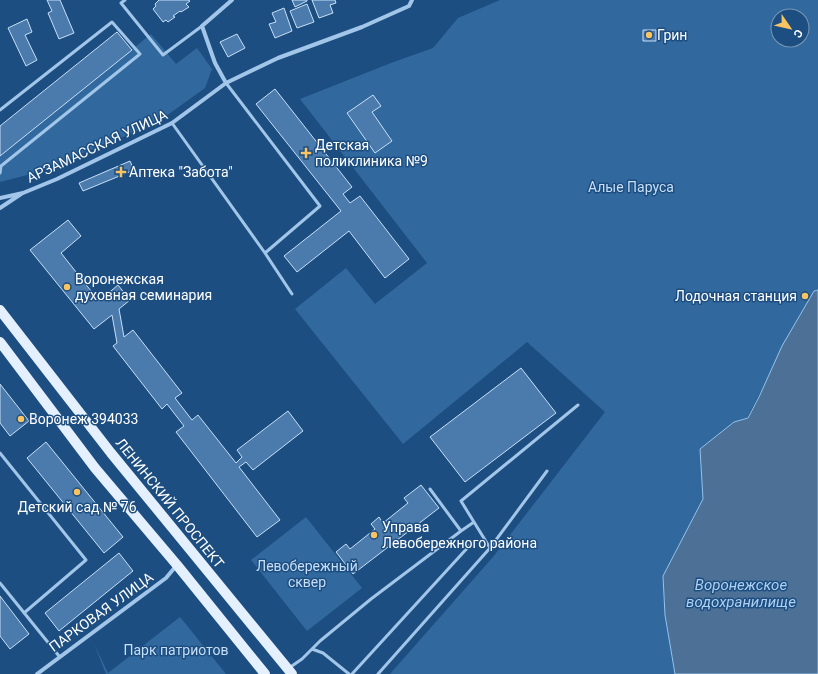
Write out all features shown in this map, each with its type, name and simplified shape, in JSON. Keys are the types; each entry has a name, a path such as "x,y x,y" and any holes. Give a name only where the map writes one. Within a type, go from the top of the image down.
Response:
{"main road":[{"name":"ЛЕНИНСКИЙ ПРОСПЕКТ","path":"0,310 111,453 287,672"},
{"path":"0,342 95,468 177,565 265,674"}],"street":[{"path":"226,83 215,63 202,26 232,0"},
{"name":"АРЗАМАССКАЯ УЛИЦА","path":"0,198 23,193 57,179 172,123 226,83 278,58 362,27 409,6 412,0"},
{"name":"АРЗАМАССКАЯ УЛИЦА","path":"0,208 23,193"},
{"name":"ПАРКОВАЯ УЛИЦА","path":"37,674 59,656 166,578 177,565"}],"lane":[{"path":"125,0 121,3 163,54 202,26"},
{"path":"0,110 112,22 140,54 1,166 0,173"},
{"path":"226,83 320,206 265,253"},
{"path":"172,123 265,253 292,294"},
{"path":"490,548 461,501 578,405"},
{"path":"0,453 86,560 24,613"},
{"path":"378,674 490,548 547,471"},
{"path":"430,489 461,531"},
{"path":"287,672 320,641 371,598 474,522"},
{"path":"352,674 471,544"},
{"path":"0,583 59,656"},
{"path":"312,649 323,652 349,674"}],"green space":[{"name":"Алые Паруса","path":"500,0 818,0 818,290 814,291 747,418 734,422 700,449 703,499 663,576 665,615 675,674 390,674 493,557 605,412 527,342 403,444 295,309 346,268 375,304 427,263 300,99 433,48 458,18"},
{"path":"151,34 176,64 197,48 212,69 205,88 155,124 31,174 0,182 0,156"},
{"name":"Левобережный сквер","path":"306,517 362,588 307,631 251,560"},
{"name":"Парк патриотов","path":"180,617 226,674 106,674 94,644 108,673"}],"water":[{"name":"Воронежское водохранилище","path":"818,290 818,674 675,674 665,615 663,576 703,499 700,449 734,422 748,418 782,346 814,291"}],"building":[{"path":"47,0 60,0 74,33 59,39 48,13 52,11"},
{"path":"159,0 190,1 186,4 189,7 173,16 175,17 168,22 166,20 163,22 153,9"},
{"path":"292,0 307,0 307,1 295,7"},
{"path":"312,0 335,0 336,3 330,5 333,13 319,18"},
{"path":"307,4 314,22 297,28 290,11"},
{"path":"284,8 292,31 275,38 269,24 276,22 272,13"},
{"path":"27,19 32,32 25,35 37,60 26,66 8,28"},
{"name":"Грин","path":"643,30 656,30 656,41 643,41"},
{"path":"117,32 132,50 0,156 0,126"},
{"path":"237,34 245,48 228,57 220,42"},
{"path":"275,89 352,187 343,194 350,203 360,196 409,259 385,278 349,231 297,272 284,256 341,211 256,104"},
{"path":"373,95 381,106 372,112 392,141 375,153 347,113"},
{"path":"130,161 134,170 83,191 79,183"},
{"path":"68,220 81,236 61,253 99,301 118,285 130,300 119,309 124,337 133,330 182,393 175,398 192,420 198,415 236,463 242,457 237,450 288,411 303,431 253,470 246,462 239,467 280,520 257,537 176,432 184,426 167,404 162,409 113,346 117,343 112,315 94,329 30,250"},
{"path":"521,368 556,413 465,482 430,437"},
{"path":"0,384 29,421 10,436 0,423"},
{"path":"46,442 123,537 104,553 27,458"},
{"path":"421,485 439,508 353,574 336,552 346,544 350,549 375,529 371,524 379,517 383,523 408,503 404,498"},
{"path":"119,553 133,571 59,631 45,613"},
{"path":"0,596 29,634 10,649 0,636"}],"place":[{"name":"Грин","path":"649,35"},
{"name":"Детская поликлиника №9","path":"306,153"},
{"name":"Аптека \"Забота\"","path":"121,172"},
{"name":"Воронежская духовная семинария","path":"67,287"},
{"name":"Лодочная станция","path":"805,296"},
{"name":"Воронеж 394033","path":"21,419"},
{"name":"Детский сад № 76","path":"77,492"},
{"name":"Управа Левобережного района","path":"374,535"}]}
